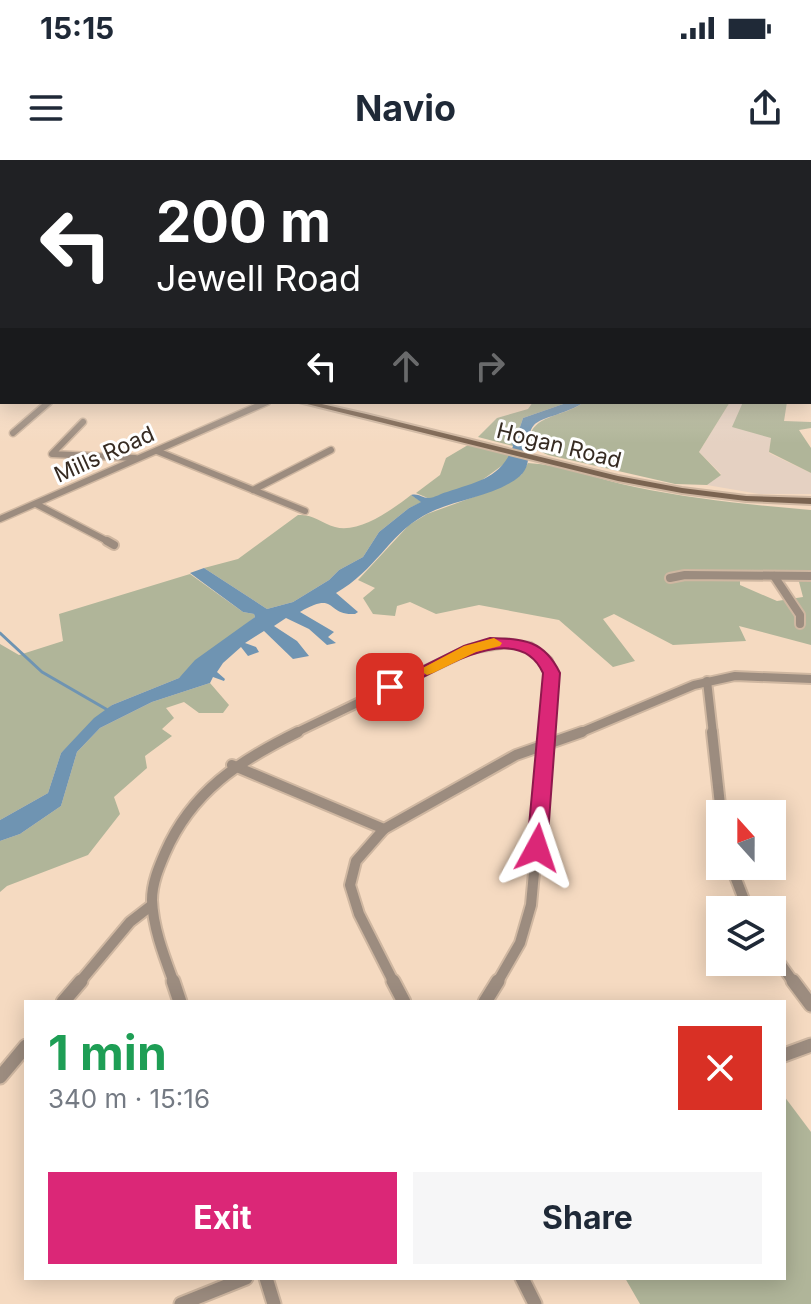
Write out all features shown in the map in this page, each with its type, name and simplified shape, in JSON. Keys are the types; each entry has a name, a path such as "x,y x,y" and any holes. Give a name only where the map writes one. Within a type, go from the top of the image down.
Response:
{"main road":[{"name":"Hogan Road","path":"311,404 686,492 754,500 811,501"}],"street":[{"path":"13,433 47,404"},
{"name":"Mills Road","path":"0,519 263,404"},
{"path":"83,422 52,454 139,458"},
{"path":"253,490 331,450"},
{"path":"157,451 305,511"},
{"path":"36,504 114,545"},
{"path":"670,578 685,575 811,576"},
{"path":"774,576 800,615 800,624"},
{"path":"179,1000 152,905 152,886 182,818 202,792 232,765 470,649 490,643 510,642 537,651 551,667 546,743 527,926 511,961 486,1000"},
{"path":"403,1000 359,914 350,885 356,861 384,829 516,755 593,729 707,681 757,676 811,679"},
{"path":"707,681 720,800"},
{"path":"232,765 384,829"},
{"path":"65,1000 130,922 152,905"},
{"path":"786,971 811,1005"},
{"path":"786,1054 811,1045"},
{"path":"0,1077 24,1048"},
{"path":"181,1304 241,1280"},
{"path":"267,1280 274,1304"},
{"path":"523,1280 535,1304"}],"shaded area":[{"path":"729,404 745,404 771,439 769,453 811,473 811,494 759,494 707,485 721,474 699,452"}],"green space":[{"path":"532,404 563,404 523,418 520,427 509,437 513,446 478,437 497,418 528,409"},
{"path":"581,404 729,404 699,452 721,475 707,485 675,484 548,455 530,447 530,436 540,422"},
{"path":"742,404 787,404 784,421 811,422 811,428 799,430 811,448 811,473 769,452 771,438 732,427"},
{"path":"468,445 510,454 507,462 478,483 430,499 416,493 440,475 446,458"},
{"path":"528,463 541,464 679,495 811,510 811,645 739,626 746,641 673,645 614,614 603,619 635,661 613,667 559,620 479,605 436,614 410,602 397,606 395,616 373,614 363,598 375,588 358,580 409,525 427,514 490,491 521,475","holes":["762,570 798,578 803,597 777,601 740,585 740,571"]},
{"path":"411,495 422,502 409,508 379,532 363,557 293,602 267,609 204,568 238,559 298,515 313,517 335,527 354,527 375,519"},
{"path":"190,574 243,612 255,617 179,678 112,705 61,753 48,793 0,820 0,644 19,655 63,641 59,614"},
{"path":"210,683 229,705 223,713 199,713 184,702 166,708 174,718 162,729 172,736 145,756 147,768 114,797 120,814 88,855 7,886 0,892 0,841 20,834 61,806 77,752 100,728 152,702"},
{"path":"786,1099 811,1132 811,1304 640,1304 626,1280 786,1280"}],"water":[{"path":"563,404 580,404 534,425 529,437 527,464 520,476 486,494 423,516 400,533 362,574 336,593 358,612 346,614 320,603 300,612 334,632 328,637 336,643 327,645 309,629 286,618 274,626 297,641 309,656 293,659 264,631 245,643 256,647 259,652 248,656 241,647 223,663 217,672 224,681 213,677 210,683 152,702 100,728 77,752 61,806 20,834 0,841 0,820 48,793 61,753 94,718 112,705 179,678 195,660 255,617 243,612 190,573 204,568 267,609 293,602 363,557 379,532 421,502 411,495 431,498 495,472 508,457 513,446 509,437 520,427 523,418"}],"waterway":[{"path":"0,633 42,672 106,709"}],"slow traffic":[{"path":"427,670 470,649 494,643"}],"route":[{"path":"390,687 470,649 490,643 520,644 544,656 552,673 537,848"}]}
